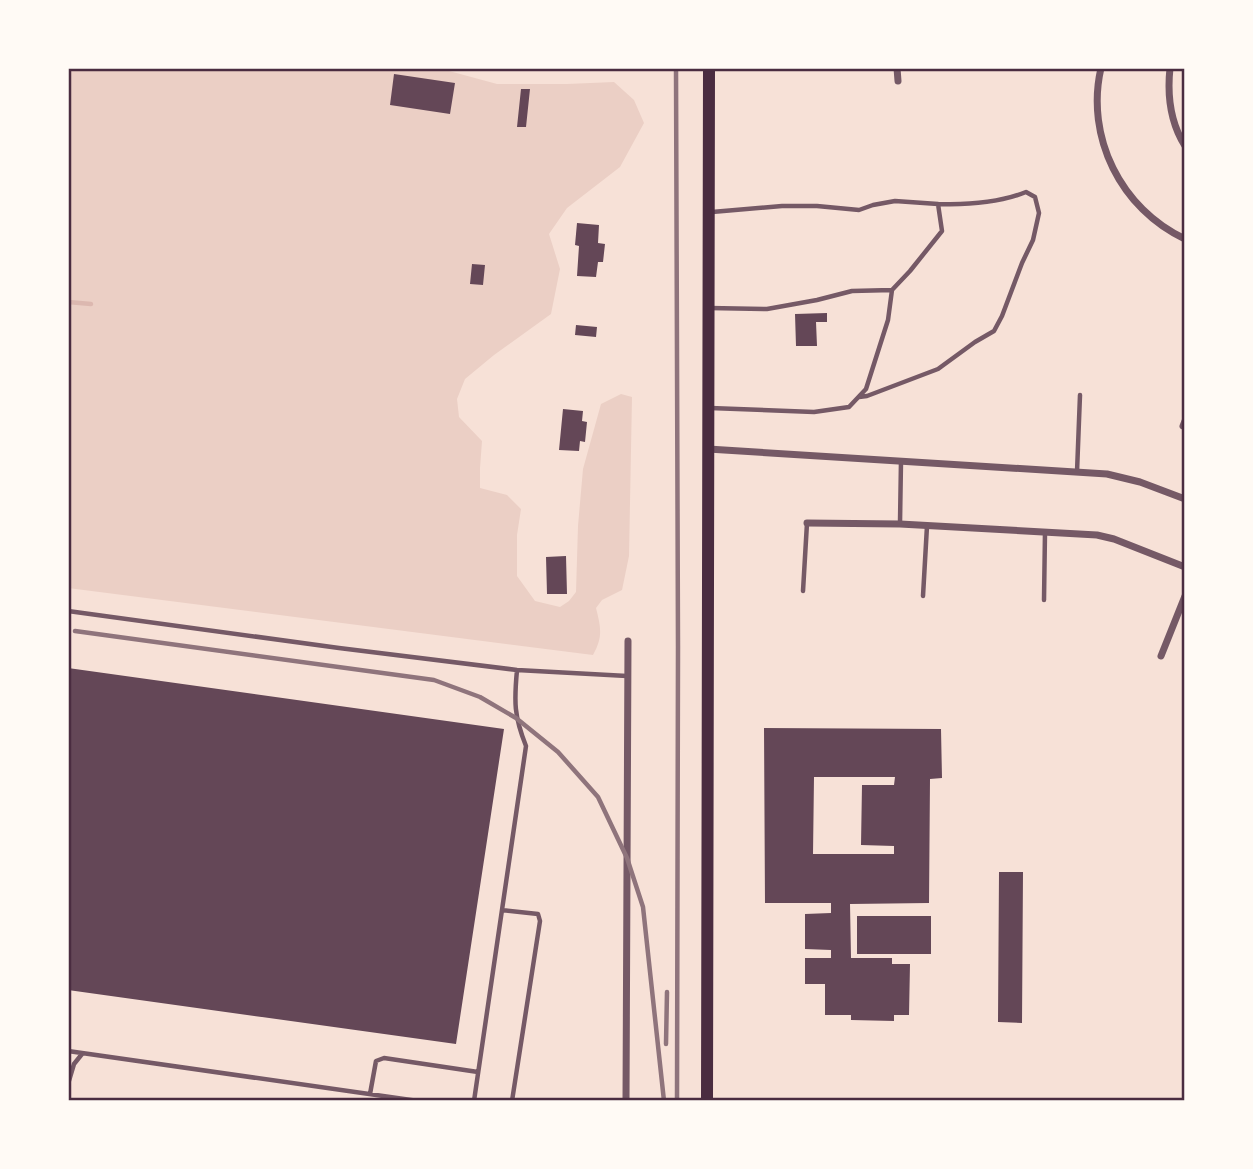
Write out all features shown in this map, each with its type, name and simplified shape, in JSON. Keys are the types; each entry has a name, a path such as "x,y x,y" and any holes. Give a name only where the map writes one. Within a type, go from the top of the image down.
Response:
{"main road":[{"path":"707,1101 709,68"}],"street":[{"path":"897,68 898,81"},
{"path":"1101,68 1097,91 1098,121 1111,164 1125,190 1145,212 1185,239"},
{"path":"1169,68 1170,106 1177,131 1185,146"},
{"path":"709,449 1107,474 1185,499"},
{"path":"807,523 928,525 1106,536 1185,566"},
{"path":"1161,656 1185,596"},
{"path":"626,1101 628,641"}],"lane":[{"path":"709,212 782,205 859,210 895,201 959,204 1009,199 1026,192 1035,197 1039,213 1033,240 994,331 938,369 858,397"},
{"path":"709,408 814,412 849,407 866,389 888,320 892,290 942,231 938,204"},
{"path":"709,309 767,309 852,291 892,290"},
{"path":"1077,472 1080,395"},
{"path":"900,524 901,461"},
{"path":"803,591 807,523"},
{"path":"923,596 928,525"},
{"path":"1044,600 1045,532"},
{"path":"68,611 517,670 627,676"},
{"path":"474,1101 526,747 516,718 514,696 517,670"},
{"path":"502,910 538,914 540,921 512,1101"},
{"path":"68,1051 418,1101"},
{"path":"68,1084 74,1064 83,1053"},
{"path":"370,1094 376,1061 384,1058 478,1072"}],"shaded area":[{"path":"68,68 438,68 497,84 614,82 634,100 644,123 620,167 567,208 549,234 560,269 551,314 465,379 457,399 459,417 482,441 480,488 507,495 521,509 517,535 517,576 535,601 560,607 576,592 583,469 601,404 621,394 632,397 629,556 622,590 602,600 596,608 600,632 593,655 68,588"}],"building":[{"path":"394,74 455,83 450,114 390,105"},
{"path":"521,89 530,89 526,127 517,127"},
{"path":"577,223 599,225 598,243 605,244 603,262 598,262 596,277 577,276"},
{"path":"472,264 485,265 483,285 470,284"},
{"path":"827,313 827,322 816,322 817,346 796,346 795,314"},
{"path":"576,325 597,327 596,337 575,335"},
{"path":"563,409 583,411 582,421 587,422 585,442 580,441 579,451 559,450"},
{"path":"566,556 567,594 547,594 546,557"},
{"path":"68,668 504,729 456,1044 68,990"},
{"path":"764,728 941,729 942,778 930,779 929,903 850,904 851,958 892,958 892,964 910,964 909,1015 894,1015 894,1021 851,1020 851,1015 825,1015 825,984 805,984 805,958 831,958 831,950 805,949 805,914 831,913 831,903 765,903","holes":["814,777 895,777 894,785 862,785 861,845 894,846 894,854 813,854"]},
{"path":"999,872 1023,872 1022,1023 998,1022"},
{"path":"857,916 931,916 931,954 857,954"}],"waterway":[{"path":"68,302 91,304"}],"railway":[{"path":"676,68 677,1101"},
{"path":"75,631 434,680 480,697 516,718 558,752 598,797 627,858 643,907 664,1101"},
{"path":"666,1044 667,992"}]}
